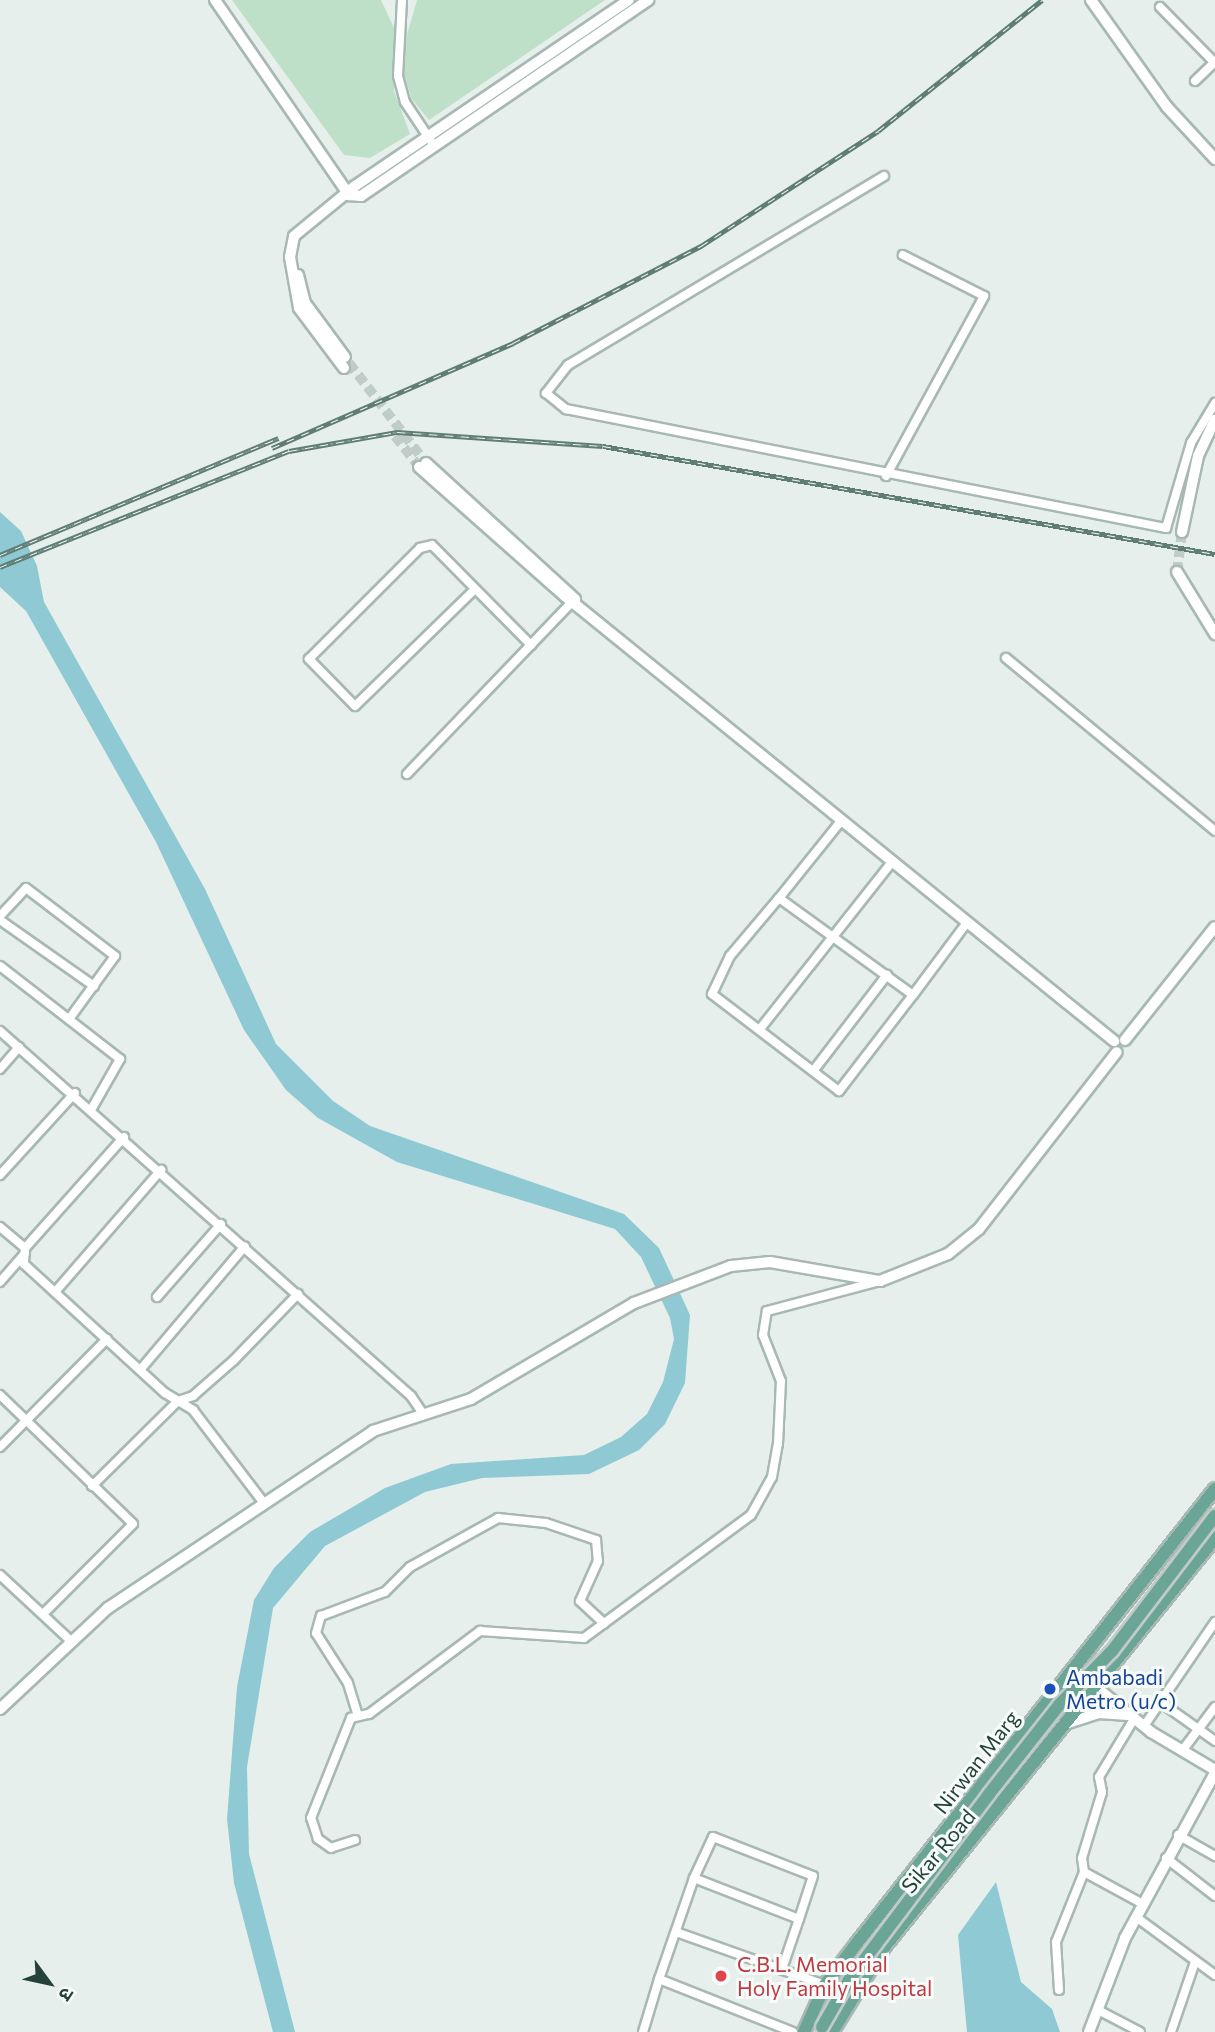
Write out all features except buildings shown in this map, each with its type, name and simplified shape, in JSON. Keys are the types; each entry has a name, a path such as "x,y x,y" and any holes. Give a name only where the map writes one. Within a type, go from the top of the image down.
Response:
{"main road":[{"name":"Nirwan Marg","path":"804,2032 825,1986 1035,1718 1076,1671 1215,1489"},
{"path":"825,2030 849,1980 989,1794 1059,1705 1112,1651 1215,1516"},
{"name":"Sikar Road","path":"825,2030 885,1946 1057,1730 1215,1538"},
{"path":"1035,1718 1057,1730"}],"street":[{"path":"215,0 349,195"},
{"path":"347,365 305,303 297,256 301,227 349,195 360,195 629,0"},
{"path":"431,142 648,0"},
{"path":"1091,0 1167,107 1215,159"},
{"path":"399,1 398,76 405,102 431,142"},
{"path":"1160,7 1215,63 1195,81"},
{"path":"884,176 568,365 546,393 566,409 886,476 1167,528 1191,443 1215,403"},
{"path":"886,476 984,296 903,255"},
{"path":"1182,532 1198,456 1215,420"},
{"path":"422,465 575,599 891,863 1119,1045"},
{"path":"474,590 355,706 309,659 420,548 432,545 531,645"},
{"path":"1177,572 1215,634"},
{"path":"408,774 575,599"},
{"path":"1006,658 1215,831"},
{"path":"841,821 730,956 712,994 839,1091 966,924"},
{"path":"760,1029 891,863"},
{"path":"69,1019 94,986 115,956 26,888 0,918 94,986"},
{"path":"779,898 913,995"},
{"path":"355,1840 331,1848 318,1839 311,1808 341,1735 358,1716 369,1714 480,1631 569,1642 594,1630 751,1516 766,1492 777,1459 781,1389 763,1335 767,1311 922,1268 971,1237 1119,1045 1215,927"},
{"path":"0,966 120,1059 92,1108"},
{"path":"814,1070 887,975"},
{"path":"0,1031 92,1108 411,1396 423,1415"},
{"path":"0,1069 19,1047"},
{"path":"0,1175 75,1093"},
{"path":"0,1282 124,1137"},
{"path":"55,1292 161,1170"},
{"path":"157,1297 221,1224"},
{"path":"0,1227 25,1251"},
{"path":"140,1370 245,1246"},
{"path":"25,1251 24,1264 140,1370 193,1410 263,1502"},
{"path":"0,1709 108,1608 373,1431 423,1415 517,1375 587,1329 691,1278 731,1266 781,1263 880,1281"},
{"path":"92,1486 178,1401 193,1396 234,1360 298,1294"},
{"path":"0,1447 107,1339"},
{"path":"0,1395 134,1524 44,1613"},
{"path":"358,1716 348,1683 316,1633 321,1616 385,1592 410,1567 491,1521 519,1518 596,1540 598,1561 580,1601 593,1616 604,1623"},
{"path":"0,1575 44,1613 72,1642"},
{"path":"593,1616 594,1630"},
{"path":"1143,1726 1163,1704 1215,1622"},
{"path":"1076,1671 1143,1726 1215,1771 1136,1917 1089,2032"},
{"path":"1163,1704 1215,1741"},
{"path":"1182,1751 1215,1707"},
{"path":"1057,1730 1098,1713 1132,1717"},
{"path":"1059,1990 1059,1926 1084,1872 1082,1858 1102,1792 1099,1777 1132,1717"},
{"path":"1178,1835 1215,1856"},
{"path":"643,2032 694,1878 713,1838 809,1873 813,1881 782,1969"},
{"path":"1166,1858 1215,1896"},
{"path":"1084,1872 1143,1904"},
{"path":"694,1878 799,1919"},
{"path":"1136,1917 1215,1975"},
{"path":"676,1932 825,1986"},
{"path":"1171,2032 1195,1962"},
{"path":"659,1979 793,2032"},
{"path":"1098,2010 1140,2032"}],"green space":[{"path":"232,0 381,0 394,28 394,91 410,134 370,158 344,155"},
{"path":"417,0 605,0 429,120 411,98 400,59"}],"water":[{"path":"0,512 21,531 37,566 44,602 205,889 276,1044 333,1101 370,1126 624,1214 659,1248 690,1315 685,1383 665,1424 639,1450 589,1474 482,1478 425,1492 325,1546 273,1608 247,1767 249,1854 295,2032 273,2032 234,1883 227,1819 237,1687 254,1600 274,1568 310,1532 385,1488 451,1464 584,1455 621,1437 647,1414 663,1382 674,1339 670,1318 641,1257 615,1229 397,1162 318,1118 286,1090 244,1030 156,842 26,611 0,587"},
{"path":"996,1882 1021,1982 1052,2009 1060,2032 967,2032 958,1935"}],"tunnel":[{"path":"349,363 426,463"},
{"path":"395,436 419,467"},
{"path":"1177,572 1182,532"}],"railway":[{"path":"272,448 513,343 701,246 878,131 1042,0"},
{"path":"0,567 289,451 397,432 603,446 1215,554"},
{"path":"0,555 278,438"}],"place":[{"name":"Ambabadi Metro (u/c)","path":"1050,1689"},
{"name":"C.B.L. Memorial Holy Family Hospital","path":"721,1976"}]}
